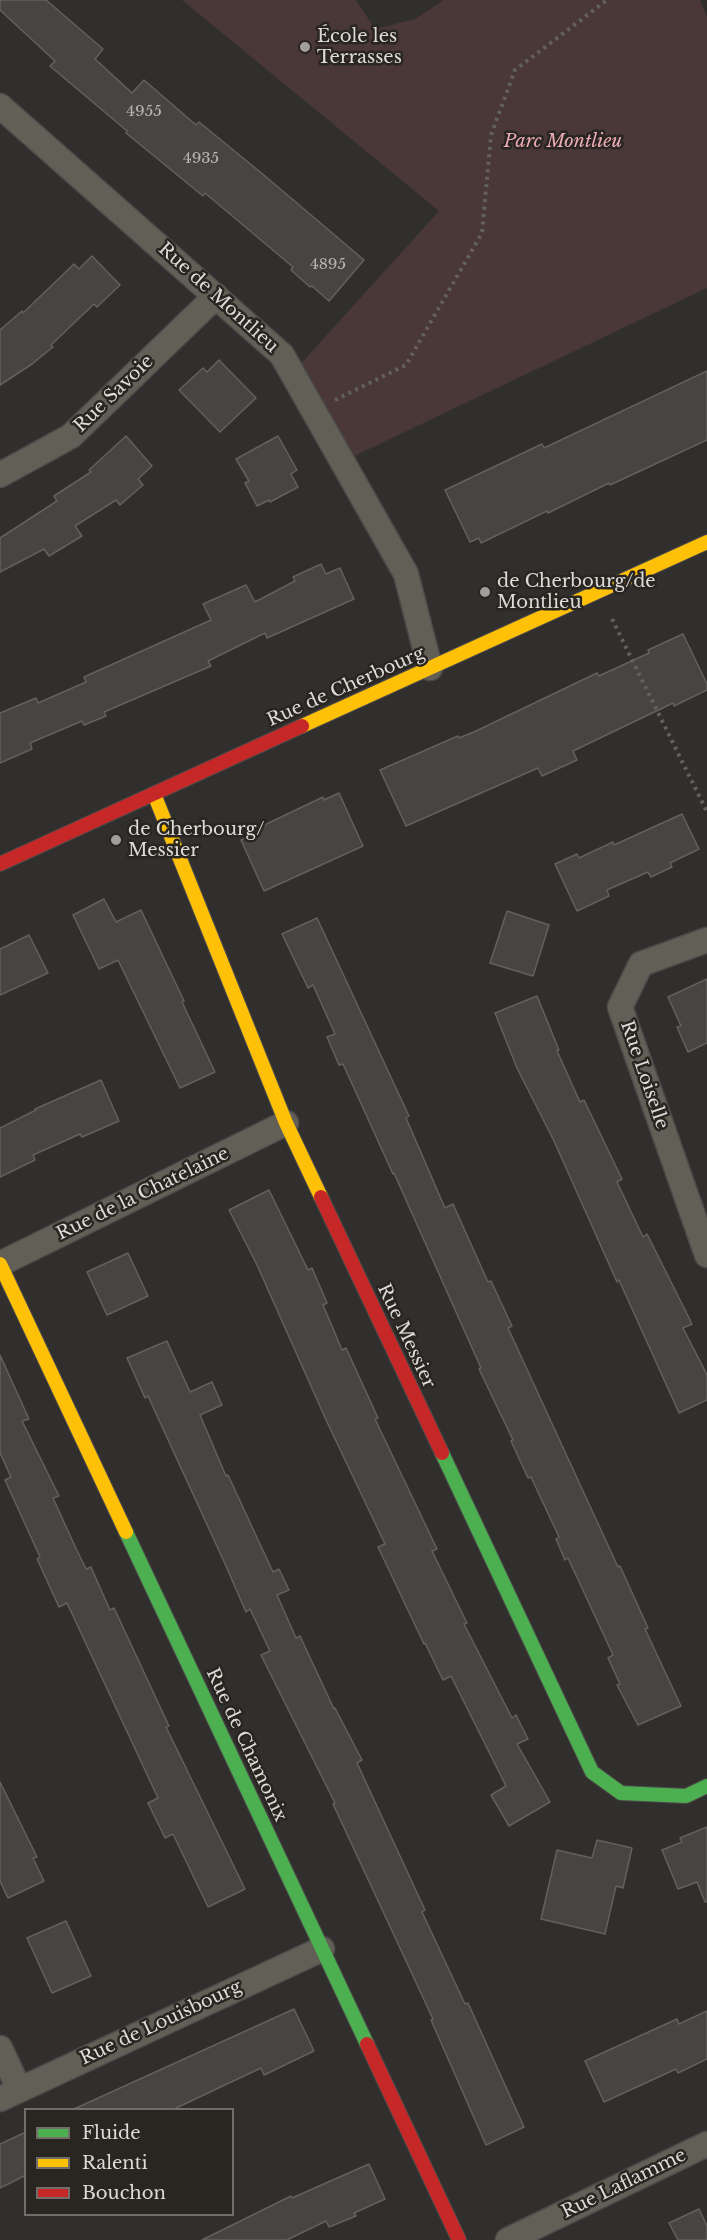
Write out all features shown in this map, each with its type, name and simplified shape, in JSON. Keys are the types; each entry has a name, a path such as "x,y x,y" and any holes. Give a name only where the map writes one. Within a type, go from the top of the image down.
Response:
{"street":[{"name":"Rue de Montlieu","path":"0,106 282,355 406,574 430,668"},
{"name":"Rue Savoie","path":"0,475 71,436 216,296"},
{"name":"Rue de Cherbourg","path":"0,864 707,542"},
{"name":"Rue Messier","path":"154,794 286,1124 592,1772 621,1793 686,1796 707,1786"},
{"name":"Rue Loiselle","path":"707,940 641,964 620,1007 707,1255"},
{"name":"Rue de la Chatelaine","path":"0,1264 286,1124"},
{"name":"Rue de Chamonix","path":"0,1264 459,2240"},
{"name":"Rue de Louisbourg","path":"9,2094 322,1948"},
{"path":"0,2048 9,2094"},
{"name":"Rue Laflamme","path":"508,2240 707,2144"}],"path":[{"path":"313,411 406,364 482,233 491,135 515,70 607,0"},
{"path":"598,591 707,812"}],"green space":[{"name":"Parc Montlieu","path":"182,0 356,0 375,29 415,19 444,0 700,0 707,17 707,288 350,458 297,368 439,211"}],"building":[{"path":"0,0 46,0 103,49 95,59 132,93 144,80 196,125 199,122 265,176 364,260 329,301 291,270 293,267 205,193 203,196 126,133 127,131 50,66 55,61 0,10"},
{"path":"92,256 120,285 97,307 94,304 51,345 53,347 0,385 0,330 22,311 23,313 74,264 79,269"},
{"path":"219,360 256,398 220,432 179,390 203,368 207,372"},
{"path":"707,371 707,440 481,543 479,538 470,542 445,490 542,444 544,448"},
{"path":"126,436 152,466 138,479 143,485 120,505 116,500 75,526 82,536 49,556 44,549 0,572 0,538 57,501 54,496 91,472 89,470"},
{"path":"278,436 297,470 291,474 298,487 270,502 269,500 257,506 245,483 249,481 236,459"},
{"path":"321,564 326,574 340,568 354,599 267,638 265,633 208,661 211,666 104,712 106,716 84,725 82,721 30,743 32,749 0,763 0,713 36,698 38,703 86,682 84,677 211,620 203,604 246,585 255,602 295,581 293,577"},
{"path":"683,634 707,684 707,690 674,706 673,703 573,751 577,760 542,776 538,768 406,826 380,770 458,736 459,738 476,731 597,673 599,676"},
{"path":"339,793 363,846 264,891 241,840 255,834 254,830 323,797 324,800"},
{"path":"682,814 699,849 670,863 672,867 651,877 648,872 607,890 609,896 577,911 555,864 577,854 579,858 613,842 614,845"},
{"path":"104,899 116,922 141,910 215,1072 180,1088 118,960 99,969 73,915"},
{"path":"507,911 549,925 533,976 490,963"},
{"path":"317,918 409,1116 406,1118 445,1208 453,1204 488,1282 491,1281 512,1326 508,1328 618,1567 620,1566 648,1628 645,1629 681,1706 638,1725 617,1685 620,1684 608,1658 613,1655 568,1558 565,1560 556,1539 559,1537 511,1441 513,1440 479,1369 481,1368 394,1173 343,1064 339,1065 327,1037 335,1034 313,985 308,988 282,934"},
{"path":"29,935 48,973 0,995 0,949"},
{"path":"707,979 707,1043 688,1052 677,1027 681,1026 668,997"},
{"path":"537,996 559,1050 557,1051 580,1102 584,1100 622,1179 617,1182 643,1237 647,1234 692,1324 683,1328 707,1375 707,1400 679,1413 554,1141 517,1068 495,1013"},
{"path":"101,1080 119,1121 82,1137 80,1134 33,1155 35,1160 0,1177 0,1128 35,1109"},
{"path":"269,1190 308,1270 312,1268 327,1303 323,1305 342,1350 346,1348 378,1418 375,1419 437,1549 432,1551 467,1623 464,1624 512,1718 516,1715 528,1739 517,1744 550,1802 509,1826 491,1795 506,1786 451,1676 443,1680 424,1644 378,1547 385,1544 327,1422 257,1265 229,1210"},
{"path":"128,1253 148,1296 107,1315 87,1272"},
{"path":"167,1341 190,1392 212,1382 222,1405 200,1415 226,1476 228,1475 273,1572 279,1569 289,1590 277,1595 296,1638 300,1636 334,1709 362,1760 357,1763 425,1910 422,1912 465,2004 468,2003 524,2127 486,2145 431,2020 433,2019 333,1804 335,1803 261,1655 270,1651 250,1609 246,1612 148,1396 145,1398 127,1358"},
{"path":"0,1355 29,1419 22,1421 59,1496 53,1498 73,1542 86,1569 91,1567 110,1610 114,1608 169,1726 166,1727 245,1889 208,1907 173,1834 165,1838 148,1803 158,1798 67,1603 59,1607 37,1559 40,1557 5,1480 11,1477 0,1453"},
{"path":"0,1782 37,1857 33,1858 44,1881 8,1898 0,1881"},
{"path":"707,1827 707,1902 705,1902 697,1882 678,1889 662,1850 682,1842 680,1838"},
{"path":"597,1840 632,1848 623,1888 616,1886 605,1934 541,1919 557,1850 592,1858"},
{"path":"66,1921 91,1976 52,1993 27,1938"},
{"path":"294,2009 314,2051 264,2075 261,2068 176,2108 76,2108"},
{"path":"707,2011 707,2059 678,2073 676,2069 604,2102 585,2061 677,2019 679,2024"},
{"path":"24,2133 24,2176 0,2188 0,2144"},
{"path":"369,2164 385,2199 354,2213 356,2216 329,2227 326,2221 287,2240 202,2240 291,2196 292,2198"},
{"path":"699,2209 707,2226 707,2240 678,2240 669,2223"}],"traffic: fast":[{"path":"442,1453 592,1772 621,1793 686,1796 707,1786"},
{"path":"126,1532 367,2044"}],"traffic: slow":[{"path":"302,726 707,542"},
{"path":"154,794 286,1123 321,1197"},
{"path":"0,1264 126,1532"}],"traffic: jam":[{"path":"0,864 302,726"},
{"path":"321,1197 442,1453"},
{"path":"367,2044 459,2240"}],"place":[{"name":"École les Terrasses","path":"305,47"},
{"name":"de Cherbourg/de Montlieu","path":"485,592"},
{"name":"de Cherbourg/ Messier","path":"116,840"}]}
